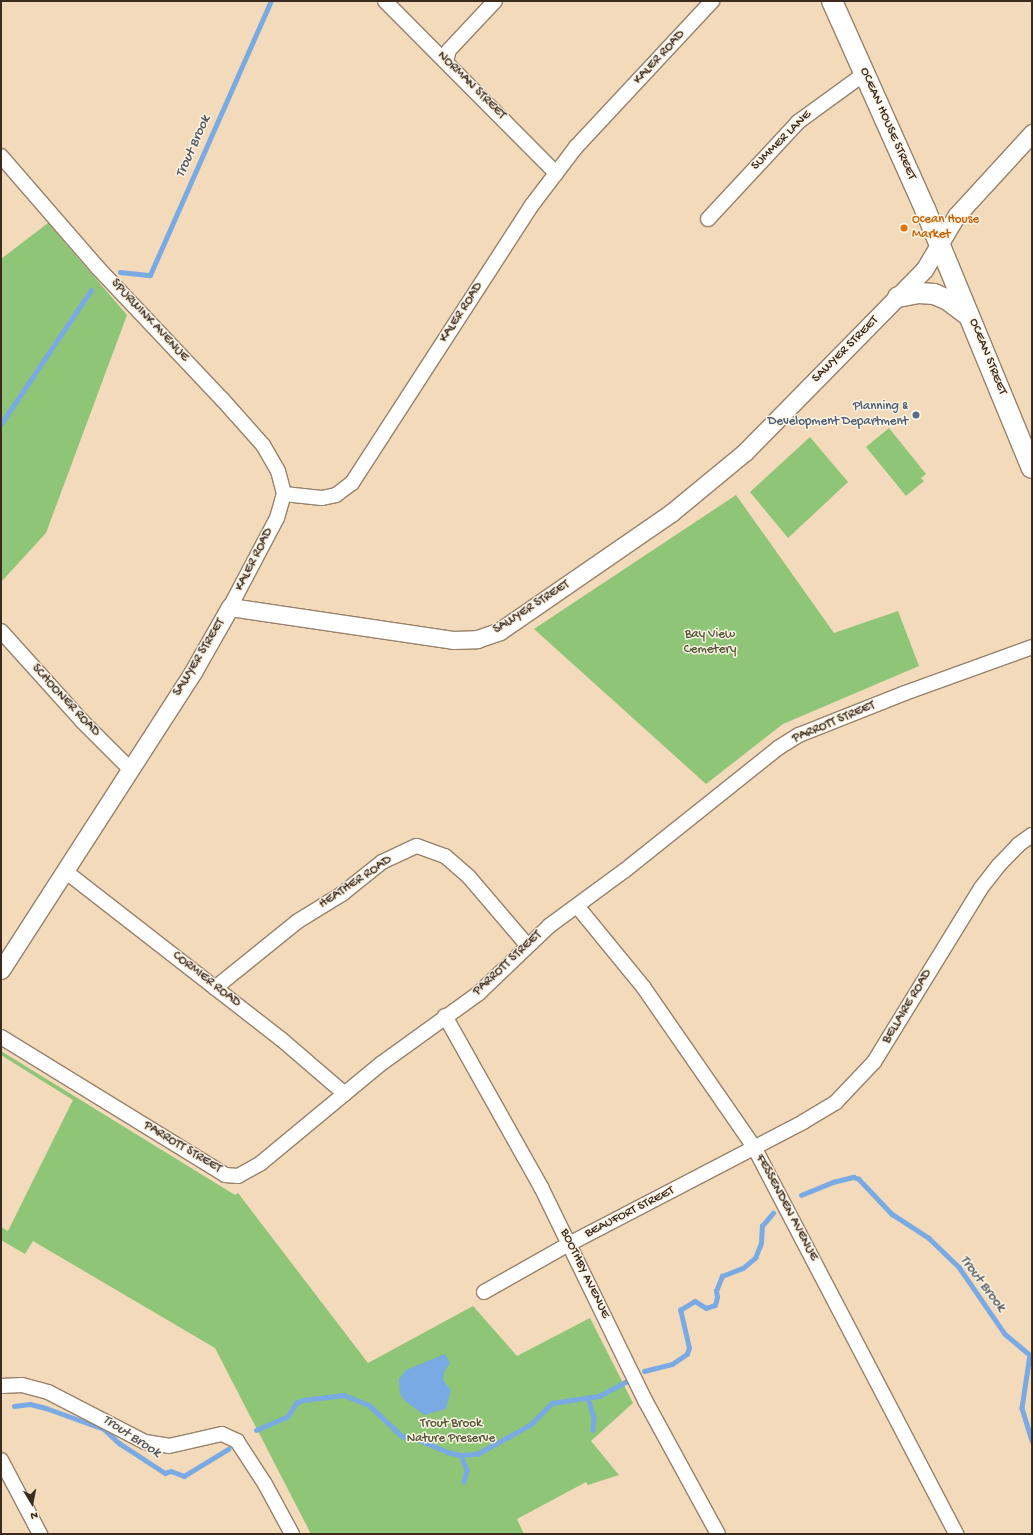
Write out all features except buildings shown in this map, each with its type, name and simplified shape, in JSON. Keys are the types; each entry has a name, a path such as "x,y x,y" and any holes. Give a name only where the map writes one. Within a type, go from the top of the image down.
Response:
{"main road":[{"name":"OCEAN HOUSE STREET","path":"832,1 939,247"},
{"name":"OCEAN STREET","path":"939,247 970,317 1032,468"},
{"path":"898,297 919,292 934,294 948,300 970,317"}],"street":[{"name":"NORMAN STREET","path":"385,1 556,173"},
{"path":"446,61 449,50 495,1"},
{"name":"KALER ROAD","path":"230,607 277,518 284,494 322,498 336,495 352,483 532,205 576,147 712,1"},
{"name":"SUMMER LANE","path":"708,219 798,122 864,74"},
{"name":"SAWYER STREET","path":"1,970 193,672 230,607 453,640 489,636 563,588 705,487 745,452 924,270 956,216 1032,133"},
{"name":"SPURWINK AVENUE","path":"1,156 97,267 222,399 263,446 278,470 284,494"},
{"name":"SCHOONER ROAD","path":"1,631 82,721 131,770"},
{"name":"PARROTT STREET","path":"1,1037 225,1174 238,1176 261,1163 345,1094 445,1016 479,993 527,946 778,748 799,736 1032,647"},
{"name":"BELLAIRE ROAD","path":"754,1147 836,1102 874,1062 981,888 1003,860 1032,835"},
{"name":"HEATHER ROAD","path":"215,988 298,922 342,894 382,862 417,846 445,856 469,877 527,946"},
{"name":"CORMIER ROAD","path":"65,870 281,1039 345,1094"},
{"name":"FESSENDEN AVENUE","path":"577,906 644,988 754,1147 956,1534"},
{"name":"BOOTHBY AVENUE","path":"445,1016 501,1112 569,1244 646,1402 718,1534"},
{"name":"BEAUFORT STREET","path":"484,1292 569,1244 754,1147"},
{"path":"1,1386 22,1384 48,1392 145,1442 169,1446 222,1434 237,1441 248,1454 292,1534"},
{"path":"1,1460 40,1534"}],"green space":[{"path":"48,223 127,315 46,533 1,582 1,259"},
{"path":"889,428 926,474 921,478 924,481 906,496 866,447"},
{"path":"810,437 848,482 788,538 750,492"},
{"name":"Bay View Cemetery","path":"736,495 834,633 898,611 919,666 783,724 706,784 534,629"},
{"name":"Trout Brook Nature Preserve","path":"1,1051 235,1195 238,1193 368,1363 473,1306 517,1356 590,1318 633,1403 591,1441 619,1475 588,1485 586,1482 517,1519 524,1534 311,1534 215,1348 33,1241 25,1254 1,1240 1,1227 8,1231 73,1100 1,1055"}],"water":[{"path":"445,1354 450,1363 444,1372 443,1380 451,1390 446,1409 424,1415 405,1401 400,1394 399,1379 406,1370"}],"waterway":[{"name":"Trout Brook","path":"120,272 150,275 271,1"},
{"name":"Trout Brook","path":"1,424 91,290"},
{"name":"Trout Brook","path":"801,1195 833,1182 853,1177 859,1179 892,1214 929,1238 959,1267 1005,1334 1030,1355 1022,1408 1032,1441"},
{"name":"Trout Brook","path":"644,1371 672,1364 687,1354 689,1348 680,1310 695,1301 706,1308 715,1305 717,1297 716,1291 722,1276 743,1268 755,1258 761,1243 762,1226 773,1213"},
{"name":"Trout Brook","path":"256,1430 287,1417 296,1403 303,1400 344,1395 369,1405 402,1436 417,1439 447,1452 461,1455 477,1454 530,1425 552,1403 599,1396 629,1380"},
{"path":"588,1398 594,1418 593,1430"},
{"name":"Trout Brook","path":"14,1406 30,1404 46,1408 104,1429 119,1443 165,1473 171,1471 184,1476 228,1449"},
{"path":"461,1455 467,1470 464,1482"}],"place":[{"name":"Ocean House Market","path":"904,228"},
{"name":"Planning & Development Department","path":"916,415"}]}
